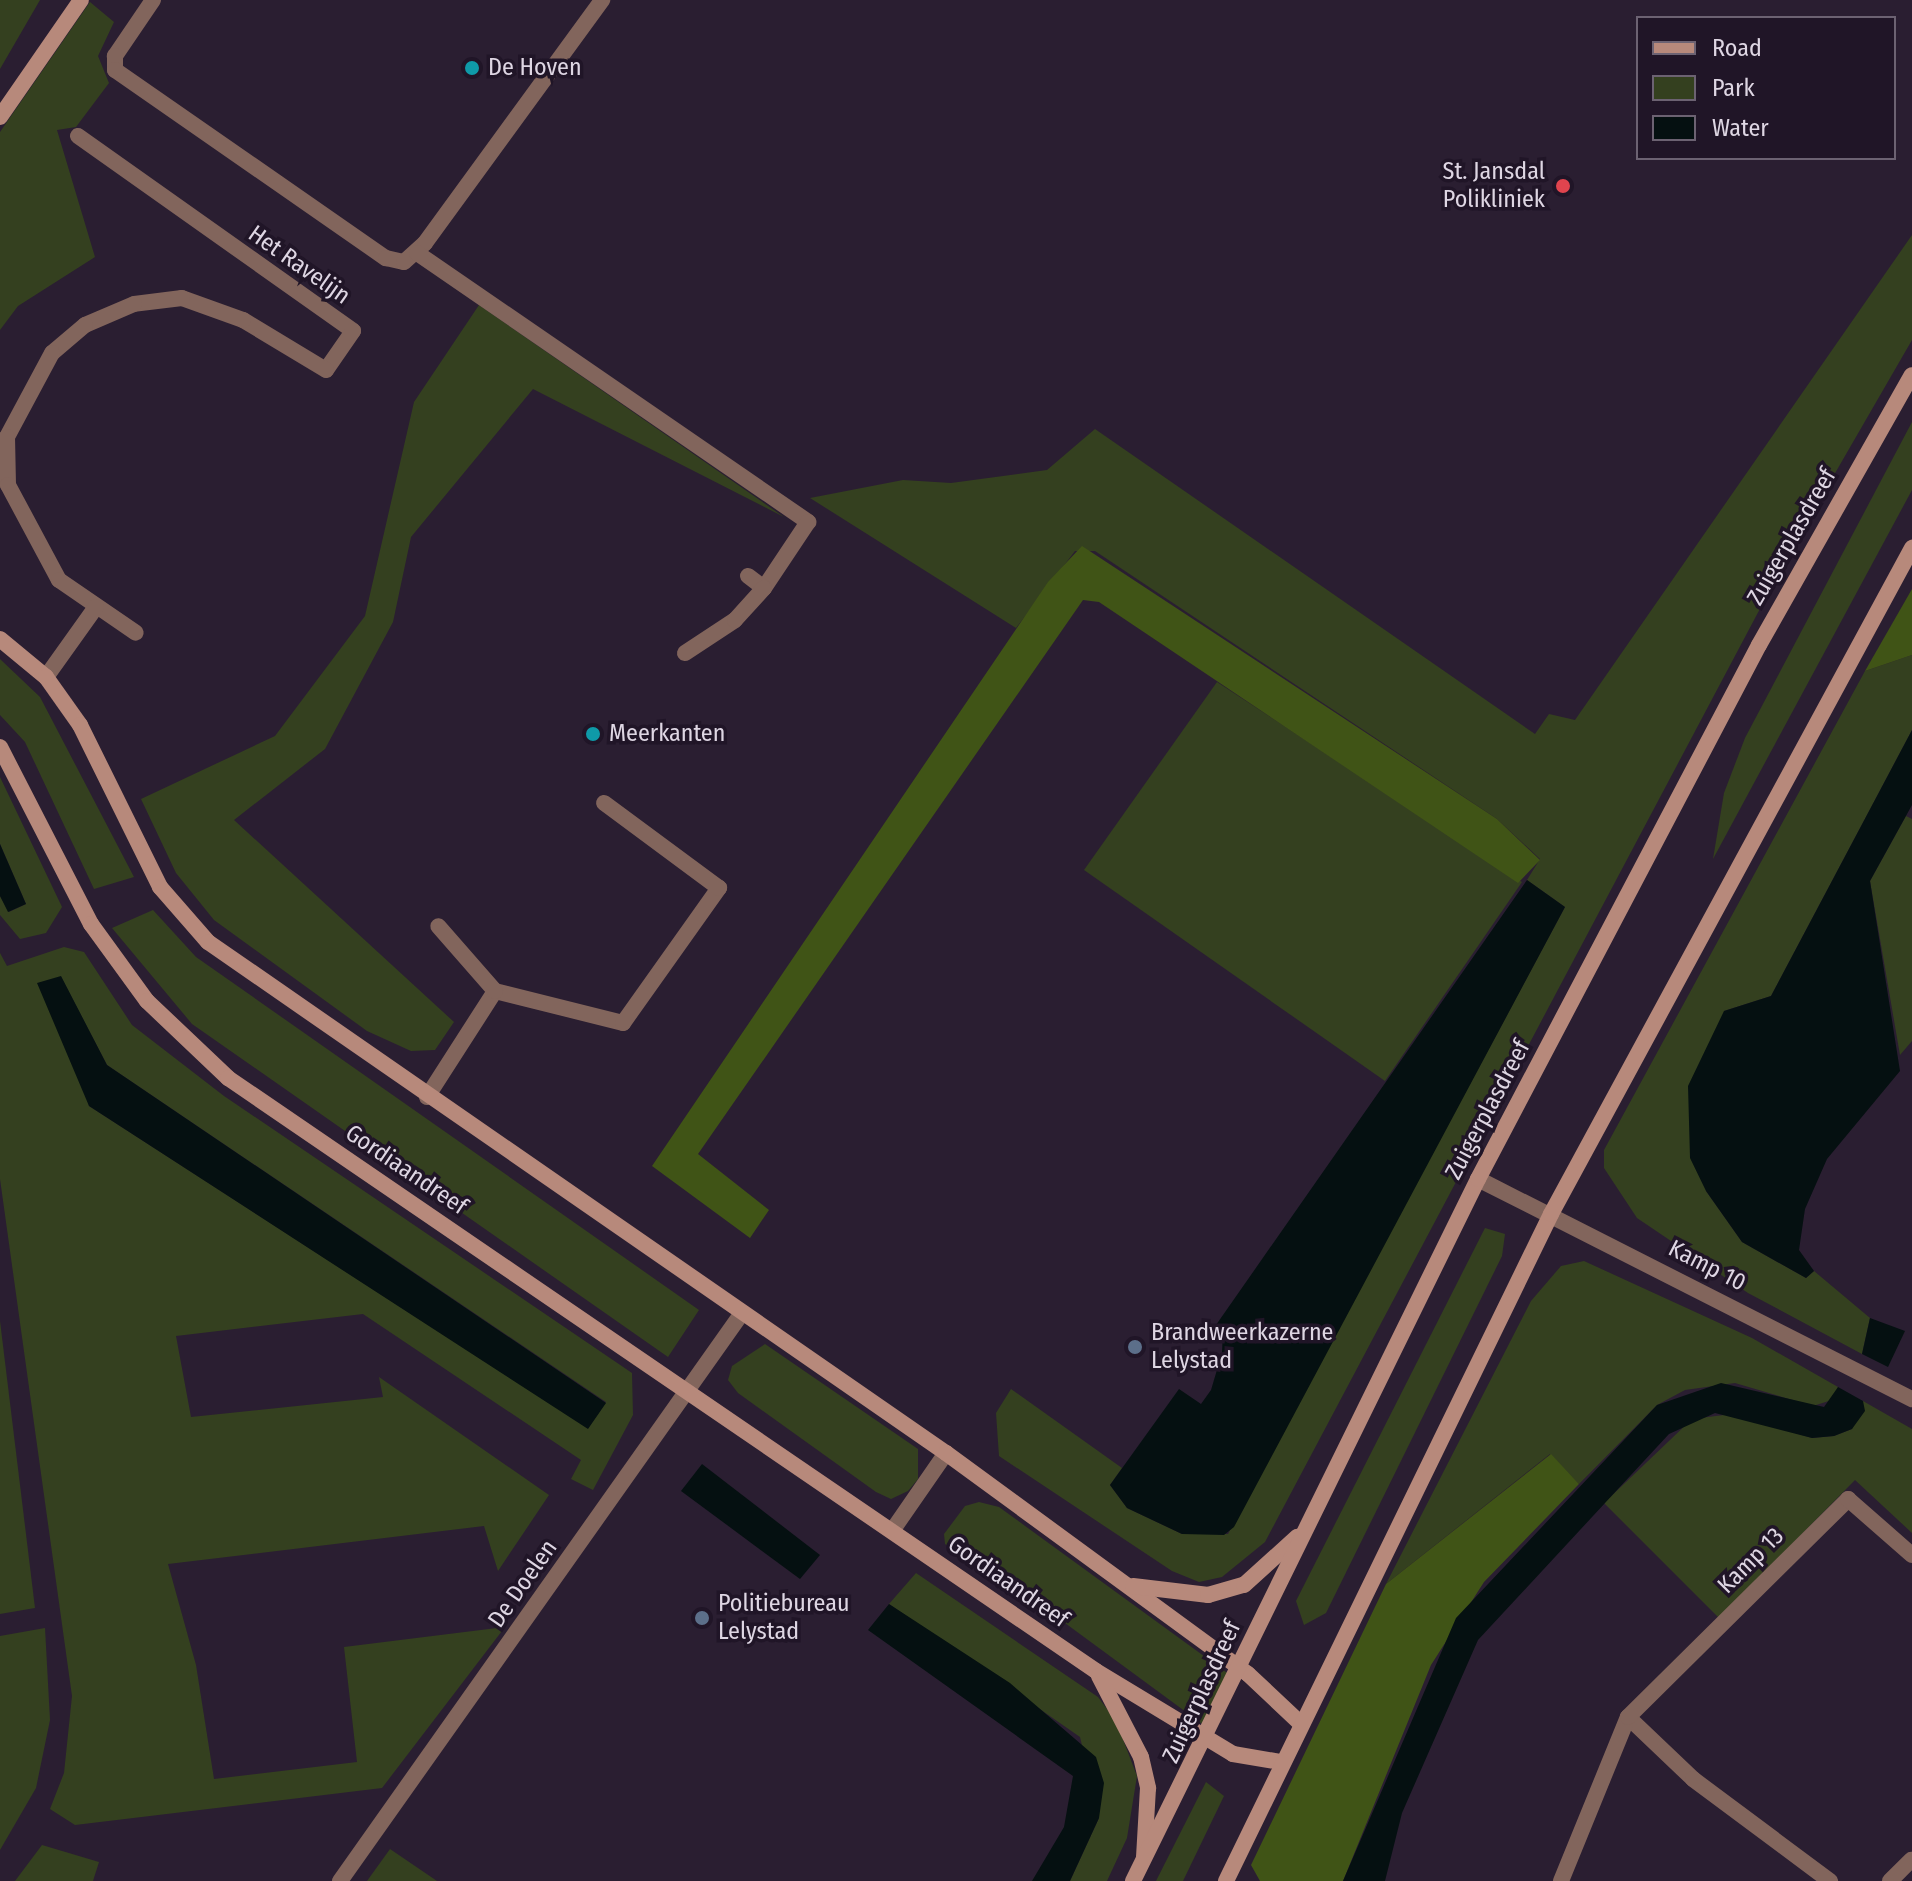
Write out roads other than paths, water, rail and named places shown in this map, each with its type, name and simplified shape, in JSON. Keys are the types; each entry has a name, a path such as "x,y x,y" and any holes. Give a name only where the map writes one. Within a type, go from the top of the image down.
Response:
{"main road":[{"path":"0,117 81,0"},
{"name":"Zuigerplasdreef","path":"1133,1881 1207,1740 1302,1533 1478,1179 1759,645 1912,375"},
{"path":"1226,1881 1300,1723 1551,1214 1912,548"},
{"path":"0,639 46,677 80,725 160,887 208,942 427,1097 946,1453 1240,1667 1300,1723"},
{"name":"Gordiaandreef","path":"0,747 91,924 147,1001 228,1078 1096,1671 1233,1754 1281,1762"},
{"path":"1131,1586 1208,1595 1244,1585 1302,1533"},
{"name":"Gordiaandreef","path":"1096,1671 1141,1757 1148,1788 1144,1859"}],"street":[{"path":"153,0 115,56 115,70 137,92 386,258 404,262 417,253 602,0"},
{"name":"Het Ravelijn","path":"78,136 353,331 326,370 243,320 182,298 134,304 98,319 52,353 7,437 8,485 59,580 136,633"},
{"path":"417,253 808,522 764,588 735,620 685,653"},
{"path":"748,576 764,588"},
{"path":"46,677 96,607"},
{"path":"438,926 495,991 623,1023 719,888 604,803"},
{"path":"427,1097 495,991"},
{"name":"Kamp 10","path":"1478,1179 1912,1399"},
{"name":"De Doelen","path":"340,1881 742,1313"},
{"path":"892,1531 946,1453"},
{"name":"Kamp 13","path":"1561,1881 1628,1717 1848,1499 1912,1555"},
{"path":"1628,1717 1693,1779 1803,1856 1830,1881"},
{"path":"1890,1881 1912,1860"}],"water":[{"path":"1912,730 1912,805 1870,881 1900,1071 1827,1159 1805,1209 1799,1250 1814,1271 1806,1278 1742,1242 1706,1191 1690,1158 1688,1086 1724,1011 1771,996"},
{"path":"0,844 26,904 8,912 0,896"},
{"path":"1527,880 1565,907 1234,1527 1224,1535 1182,1534 1127,1508 1110,1485 1179,1389 1201,1404 1211,1390 1222,1353 1223,1330 1216,1325"},
{"path":"61,976 107,1065 606,1403 588,1429 89,1106 37,983"},
{"path":"1870,1318 1905,1331 1888,1367 1862,1354"},
{"path":"1721,1383 1824,1407 1838,1387 1863,1401 1865,1411 1852,1429 1834,1436 1812,1438 1715,1413 1669,1434 1478,1640 1402,1813 1385,1881 1343,1881 1456,1618 1657,1405"},
{"path":"702,1464 820,1555 800,1579 681,1491"},
{"path":"889,1604 1010,1683 1096,1757 1104,1783 1099,1818 1070,1881 1032,1881 1064,1827 1073,1776 868,1630"}],"place":[{"name":"De Hoven","path":"472,68"},
{"name":"St. Jansdal Polikliniek","path":"1563,186"},
{"name":"Meerkanten","path":"593,734"},
{"name":"Brandweerkazerne Lelystad","path":"1135,1347"},
{"name":"Politiebureau Lelystad","path":"702,1618"}]}
